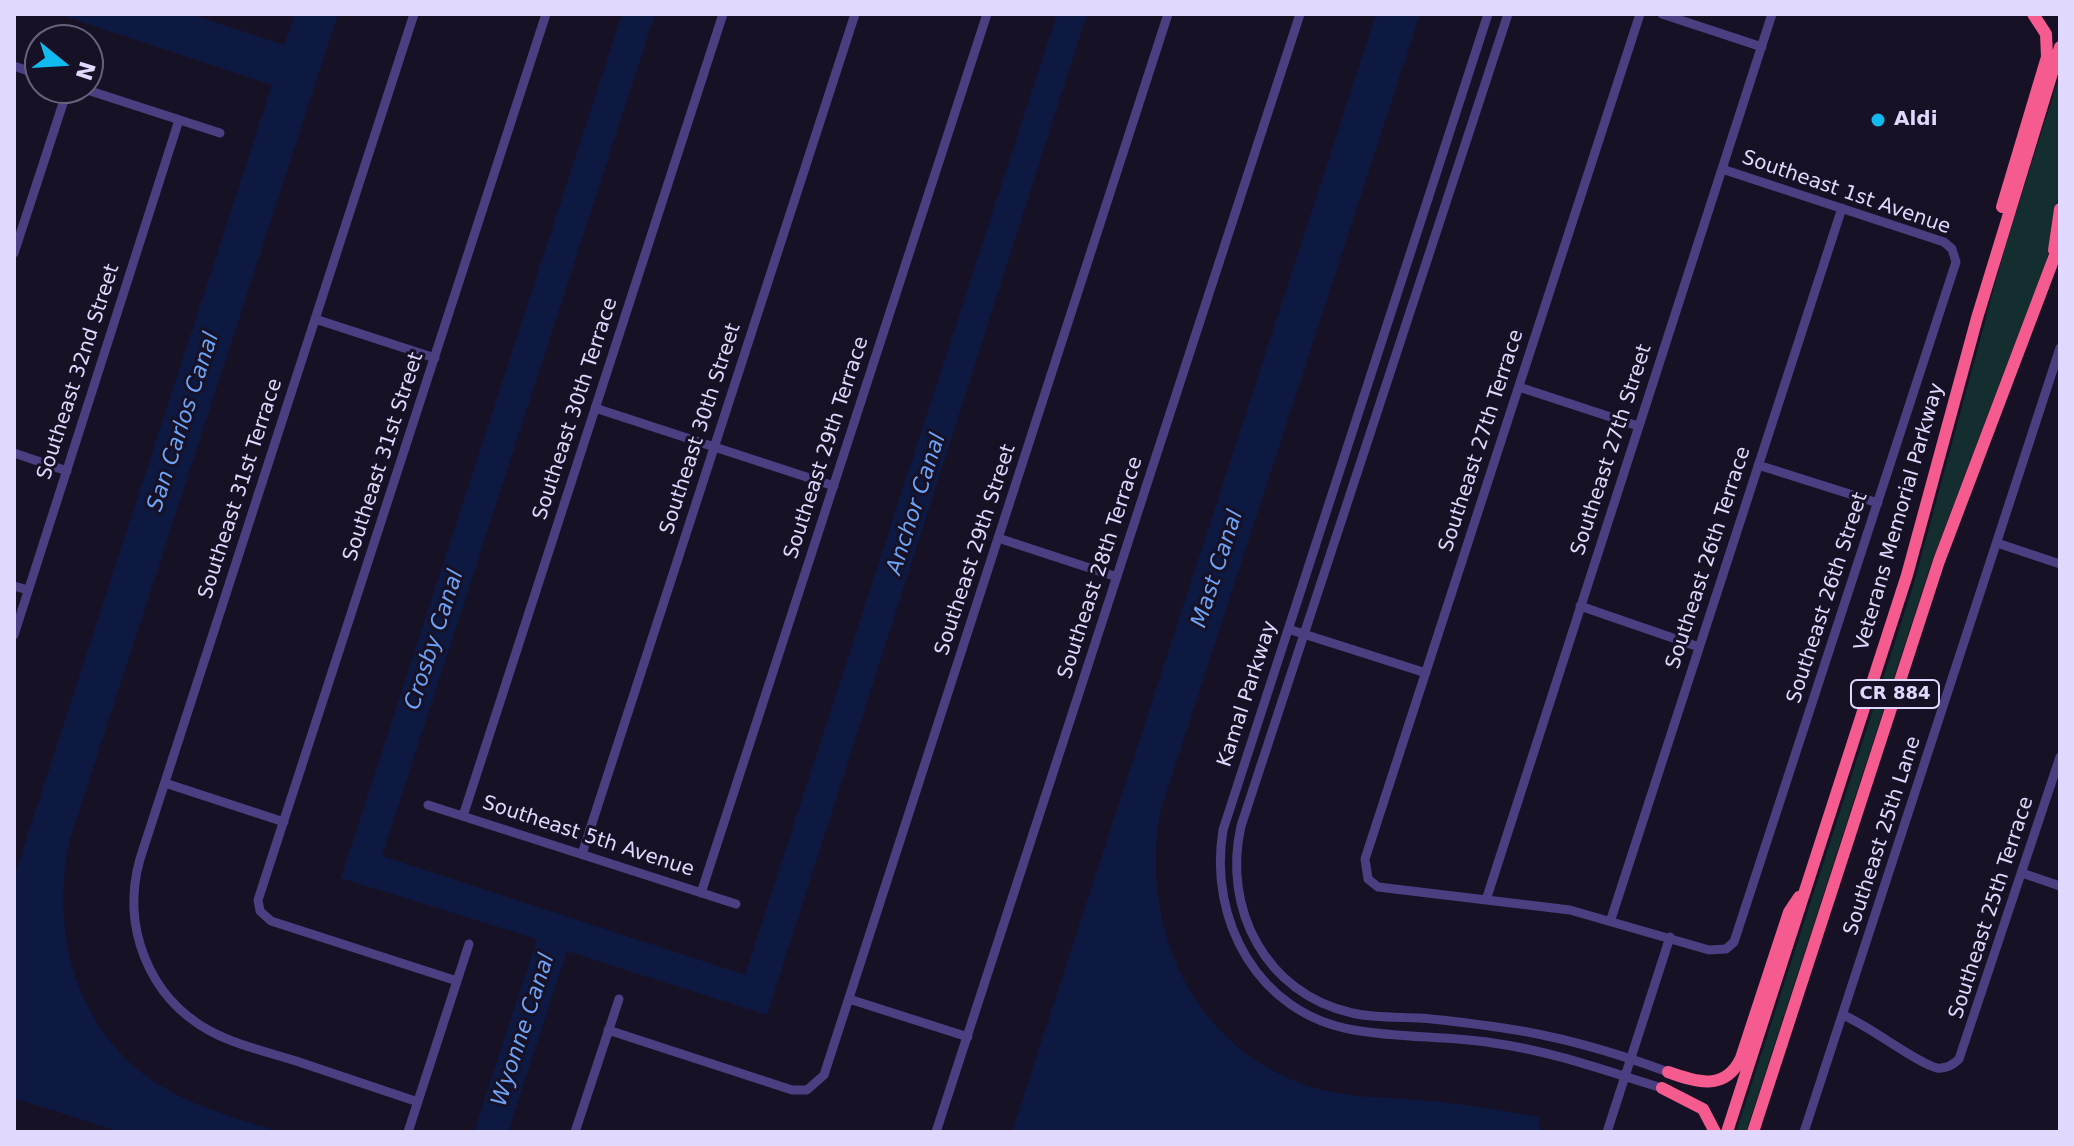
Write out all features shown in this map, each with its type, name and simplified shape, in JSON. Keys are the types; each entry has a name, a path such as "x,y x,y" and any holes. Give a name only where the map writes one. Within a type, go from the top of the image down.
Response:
{"highway":[{"path":"1993,262 2006,186 2047,57 2046,34 2033,14"},
{"name":"Veterans Memorial Parkway","path":"1727,1132 1907,575 1993,262 2060,47"},
{"path":"2057,257 2060,209"},
{"name":"CR 884","path":"1753,1132 1939,561 2057,257 2060,242"},
{"path":"1668,1072 1710,1083 1732,1074 1741,1058 1789,912 1808,884"},
{"path":"1662,1088 1703,1109 1715,1132"}],"street":[{"name":"Southeast 31st Terrace","path":"414,14 137,869 133,899 138,940 154,976 183,1012 220,1036 418,1102"},
{"name":"Southeast 31st Street","path":"457,981 276,923 260,911 259,897 546,14"},
{"name":"Southeast 30th Terrace","path":"463,816 723,14"},
{"name":"Southeast 30th Street","path":"582,854 855,14"},
{"name":"Southeast 29th Terrace","path":"701,893 987,14"},
{"name":"Southeast 29th Street","path":"608,1030 792,1090 807,1090 824,1075 1168,14"},
{"name":"Southeast 28th Terrace","path":"936,1132 1300,14"},
{"name":"Kamal Parkway","path":"1488,14 1223,830 1219,852 1224,907 1234,938 1250,964 1293,1006 1338,1027 1520,1047 1598,1066 1662,1088"},
{"name":"Kamal Parkway","path":"1508,14 1241,826 1236,853 1238,895 1247,926 1263,954 1296,988 1337,1009 1365,1016 1507,1028 1631,1058 1668,1072"},
{"name":"Southeast 27th Terrace","path":"1487,897 1388,889 1368,879 1365,859 1640,14"},
{"path":"1662,14 1762,47"},
{"name":"Southeast 27th Street","path":"1487,897 1772,14"},
{"path":"104,96 220,133"},
{"path":"14,253 63,104"},
{"name":"Southeast 32nd Street","path":"14,635 179,120"},
{"name":"Southeast 1st Avenue","path":"1722,169 1944,242 1955,254"},
{"name":"Southeast 26th Terrace","path":"1611,919 1842,208"},
{"name":"Southeast 26th Street","path":"1670,937 1709,950 1726,949 1738,932 1954,268 1955,254"},
{"path":"315,319 435,358"},
{"name":"Southeast 25th Lane","path":"1813,1106 2060,348"},
{"path":"1519,387 1638,426"},
{"path":"595,408 834,486"},
{"path":"14,453 67,471"},
{"path":"1758,465 1878,503"},
{"path":"998,538 1117,577"},
{"path":"1997,543 2060,564"},
{"path":"14,586 28,590"},
{"path":"1580,606 1699,647"},
{"path":"1288,629 1426,673"},
{"name":"Southeast 25th Terrace","path":"1843,1015 1862,1022 1932,1066 1952,1065 1963,1052 2060,757"},
{"path":"165,783 284,822"},
{"name":"Southeast 5th Avenue","path":"428,805 736,904"},
{"path":"2022,873 2060,886"},
{"path":"1487,897 1611,919 1670,937 1607,1132"},
{"path":"408,1132 469,944"},
{"path":"575,1132 619,999"},
{"path":"849,999 968,1037"},
{"path":"1804,1132 1813,1106"},
{"path":"1811,1132 1813,1106"}],"green space":[{"path":"2060,74 2060,193 2053,214 2047,260 1931,564 1746,1132 1736,1132 1914,583 2006,244"}],"water":[{"name":"San Carlos Canal","path":"58,14 190,14 284,45 295,14 338,14 70,839 64,875 68,946 77,980 91,1013 110,1042 135,1068 179,1096 280,1132 120,1132 14,1098 14,877 272,85 104,29 104,24 88,24"},
{"path":"622,14 655,14 382,856 745,975 1057,14 1087,14 767,1015 567,951 508,1132 474,1132 537,939 341,878"},
{"name":"Mast Canal","path":"1376,14 1420,14 1161,809 1156,854 1158,899 1168,942 1186,982 1210,1018 1241,1049 1278,1073 1334,1093 1449,1103 1539,1117 1540,1132 1012,1132"}],"place":[{"name":"Aldi","path":"1878,120"}],"water label":[{"name":"Anchor Canal","path":"917,504"},
{"name":"Crosby Canal","path":"435,640"},
{"name":"Wyonne Canal","path":"524,1030"}]}
